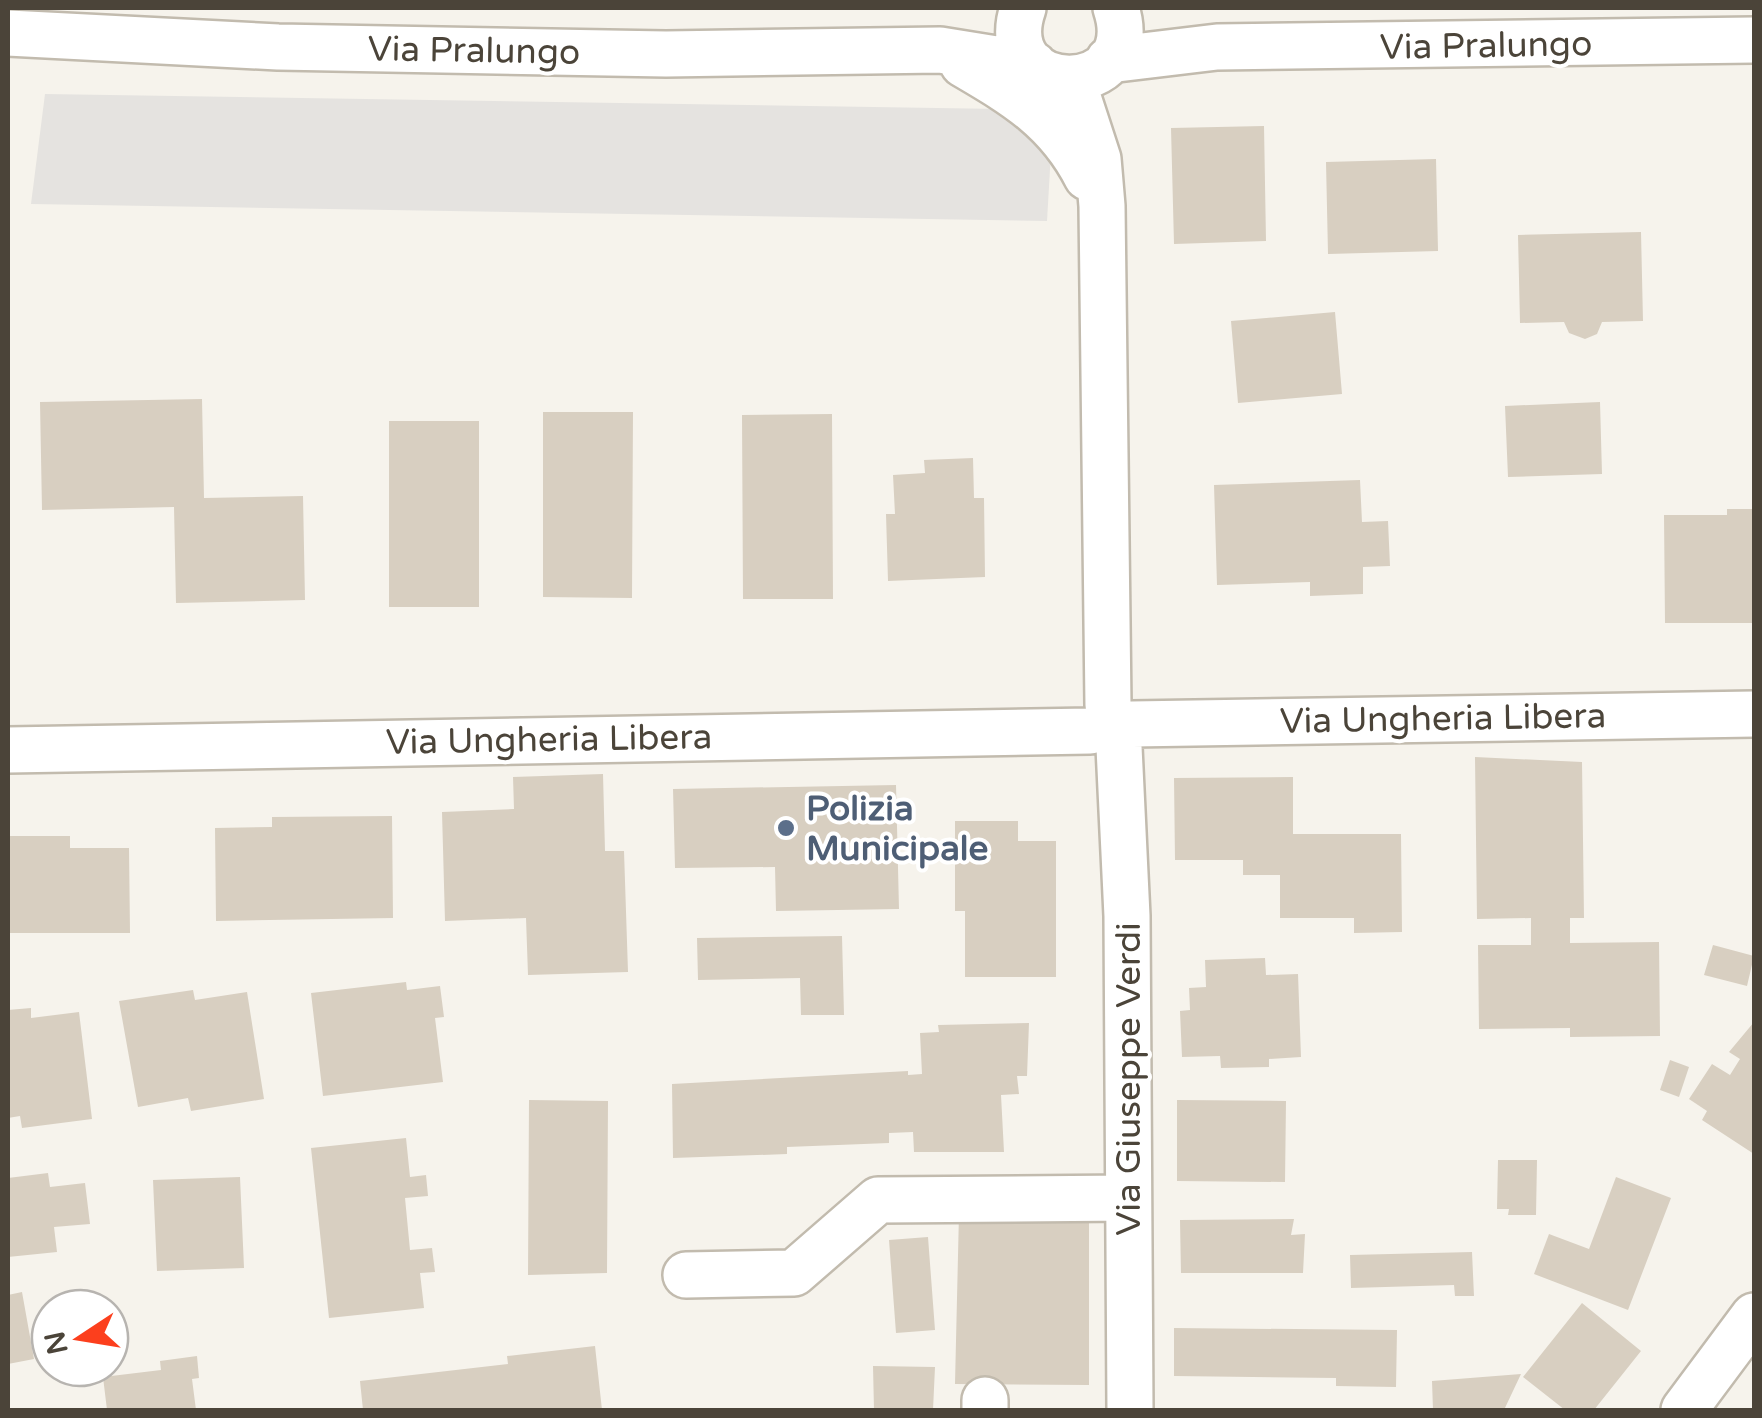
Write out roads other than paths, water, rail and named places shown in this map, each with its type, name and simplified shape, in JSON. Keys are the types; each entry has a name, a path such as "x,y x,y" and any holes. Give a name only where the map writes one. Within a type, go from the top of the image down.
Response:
{"street":[{"name":"Via Giuseppe Verdi","path":"1022,9 1019,37 1072,68 1098,159 1102,206 1112,727 1126,862 1130,1410"},
{"name":"Via Giuseppe Verdi","path":"940,50 1022,9"},
{"name":"Via Pralungo","path":"1117,9 1217,47"},
{"name":"Via Giuseppe Verdi","path":"1072,68 1120,32 1117,9"},
{"name":"Via Pralungo","path":"8,33 278,47 666,54 940,50"},
{"name":"Via Pralungo","path":"1072,68 1217,47 1754,40"},
{"path":"940,50 1072,68"},
{"path":"940,50 1004,86 1052,123 1102,206"},
{"name":"Via Ungheria Libera","path":"8,750 1754,714"},
{"name":"Via Giuseppe Verdi","path":"686,1274 794,1273 878,1200 1128,1198"},
{"path":"1684,1410 1754,1316"}],"place":[{"name":"Polizia Municipale","path":"786,828"}]}
